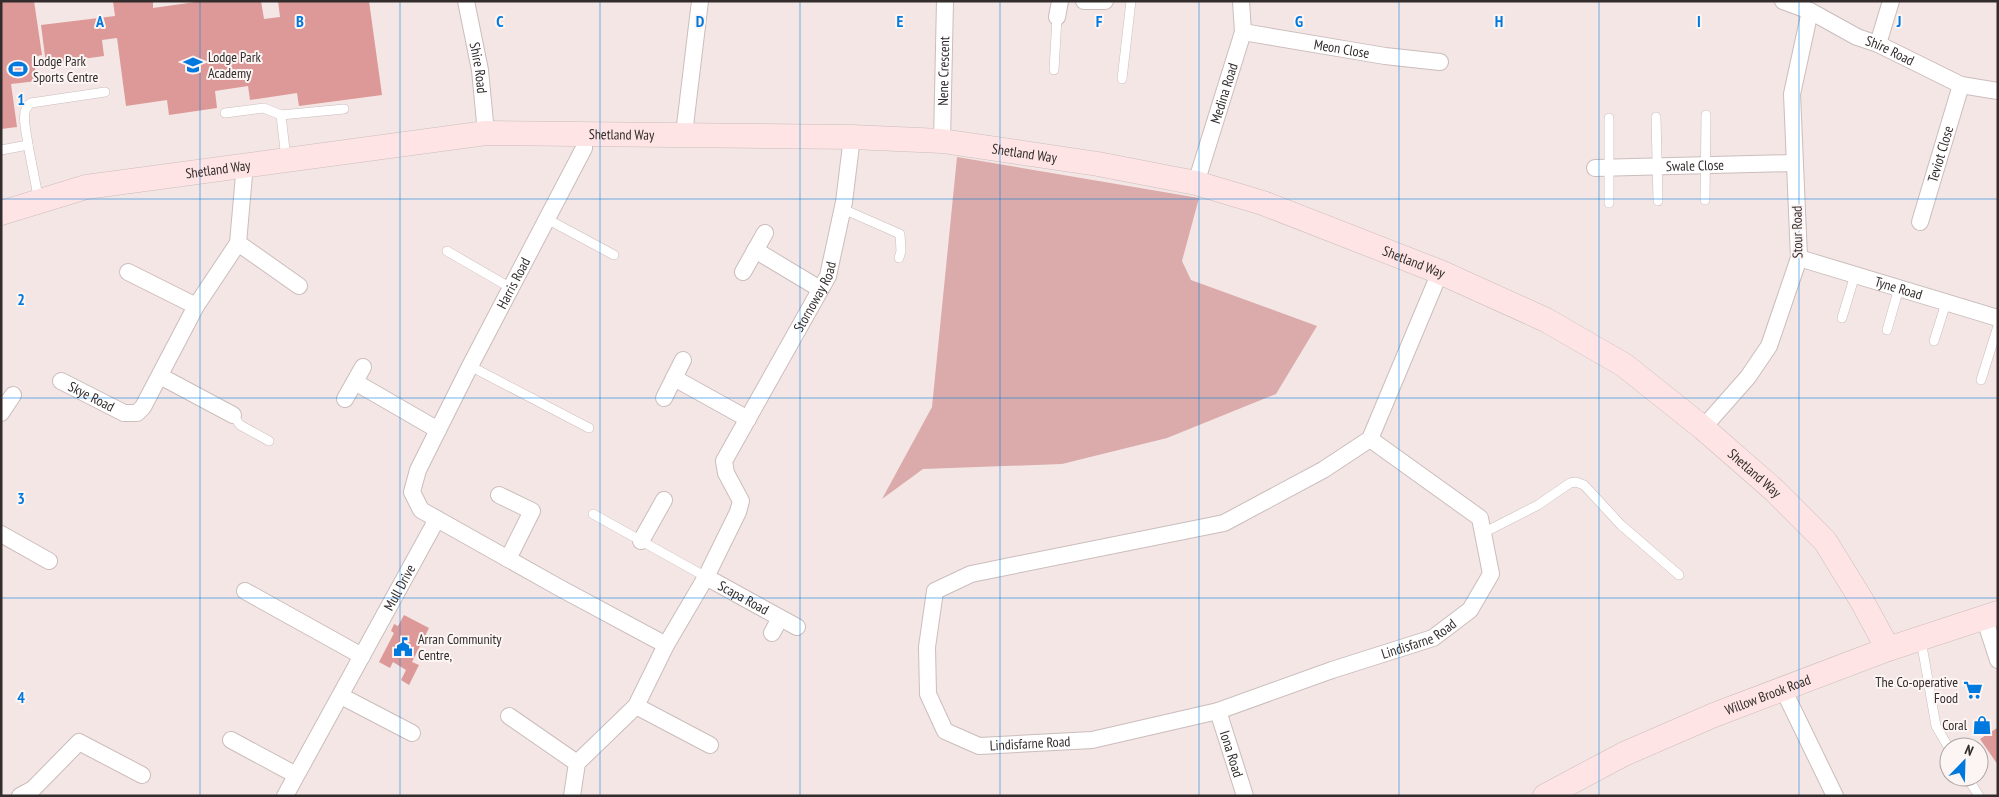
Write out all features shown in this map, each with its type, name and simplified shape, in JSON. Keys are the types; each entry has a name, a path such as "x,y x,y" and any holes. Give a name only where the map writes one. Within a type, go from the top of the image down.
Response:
{"street":[{"name":"Shire Road","path":"466,1 480,70 486,133"},
{"path":"684,134 700,1"},
{"name":"Nene Crescent","path":"942,141 945,1"},
{"name":"Medina Road","path":"1196,183 1243,32 1241,1"},
{"name":"Shire Road","path":"1783,1 1810,11 1857,37 1878,44 1961,85 1998,92"},
{"path":"1878,44 1891,1"},
{"name":"Stour Road","path":"1703,428 1748,377 1769,346 1800,258 1792,94 1810,11"},
{"name":"Meon Close","path":"1243,32 1384,56 1440,62"},
{"name":"Teviot Close","path":"1920,222 1961,85"},
{"name":"Shetland Way","path":"1,213 86,186 486,133 584,135 684,134 852,137 942,141 1098,164 1196,183 1263,203 1440,272 1546,320 1624,365 1703,428 1774,490 1825,541 1862,601 1888,649"},
{"name":"Harris Road","path":"584,135 584,148 470,366 418,470 412,492 421,510 666,645"},
{"name":"Stornoway Road","path":"706,577 738,512 740,501 726,473 724,461 828,276 843,209 852,137"},
{"name":"Swale Close","path":"1602,168 1794,163"},
{"name":"Skye Road","path":"61,381 124,413 137,413 143,407 196,306 238,243 245,164"},
{"path":"742,272 765,233"},
{"path":"238,243 299,286"},
{"path":"755,250 820,289"},
{"name":"Tyne Road","path":"1800,258 1998,318"},
{"path":"128,272 196,306"},
{"path":"1370,439 1440,272"},
{"path":"664,398 683,360"},
{"path":"345,398 363,366"},
{"path":"160,376 233,414"},
{"path":"674,378 748,420"},
{"path":"355,382 438,430"},
{"path":"2,412 13,395"},
{"name":"Lindisfarne Road","path":"1370,439 1480,518 1483,533 1491,574 1470,610 1433,638 1332,670 1218,711 1092,740 979,746 945,731 928,694 927,647 934,591 971,574 1224,523 1323,470 1370,439"},
{"path":"499,495 532,511 508,559"},
{"path":"641,541 664,500"},
{"name":"Mull Drive","path":"285,796 437,519"},
{"path":"1,534 49,561"},
{"name":"Scapa Road","path":"577,763 636,706 666,645 706,577 797,627"},
{"path":"245,591 362,656"},
{"path":"1991,615 1998,660"},
{"name":"Willow Brook Road","path":"1545,796 1624,754 1714,715 1888,649 1991,615"},
{"path":"772,633 780,618"},
{"path":"1783,689 1835,796"},
{"path":"341,696 412,733"},
{"path":"636,706 710,746"},
{"name":"Iona Road","path":"1218,711 1245,796"},
{"path":"509,716 577,763 572,796"},
{"path":"231,740 296,775"},
{"path":"20,796 33,789 79,742 142,775"}],"lane":[{"path":"1122,79 1131,1"},
{"path":"1054,70 1059,9"},
{"path":"39,201 24,114 27,105 37,101 105,92"},
{"path":"224,113 264,108 281,115 344,109"},
{"path":"281,115 286,159"},
{"path":"1705,200 1707,165 1706,115"},
{"path":"1609,118 1602,168 1609,203"},
{"path":"1656,118 1658,201"},
{"path":"1,150 28,145"},
{"path":"843,209 900,234 900,258"},
{"path":"547,219 614,255"},
{"path":"447,251 511,288"},
{"path":"1842,318 1855,275"},
{"path":"1887,330 1899,288"},
{"path":"1934,341 1946,302"},
{"path":"1981,380 1998,326"},
{"path":"470,366 589,428"},
{"path":"233,414 240,425 270,441"},
{"path":"1483,533 1538,505 1570,483 1576,482 1584,485 1620,525 1678,575"},
{"path":"593,514 706,577"},
{"path":"1921,638 1936,726 1942,737"}],"shaded area":[{"path":"957,157 1199,198 1182,261 1191,280 1317,326 1276,394 1167,438 1062,464 923,469 882,499 932,407"}],"building":[{"name":"Lodge Park Sports Centre","path":"34,1 42,55 33,57 37,81 11,84 17,127 1,129 1,2"},
{"path":"113,1 153,1 153,8 202,1 261,1 264,19 280,17 278,1 369,1 382,95 299,106 297,93 250,100 248,86 215,91 217,108 169,115 167,100 126,106 117,38 102,40 104,56 46,64 41,25 115,16"},
{"name":"Arran Community Centre,","path":"404,615 429,628 412,662 419,665 409,685 401,680 406,670 393,662 390,668 379,662 394,633 391,631 394,624 398,626"},
{"path":"1998,729 1998,765 1989,752 1989,737 1983,737"}],"place":[{"name":"Lodge Park Academy","path":"193,65"},
{"name":"Lodge Park Sports Centre","path":"18,69"},
{"name":"Arran Community Centre,","path":"403,647"},
{"name":"The Co-operative Food","path":"1973,690"},
{"name":"Coral","path":"1982,725"}]}
